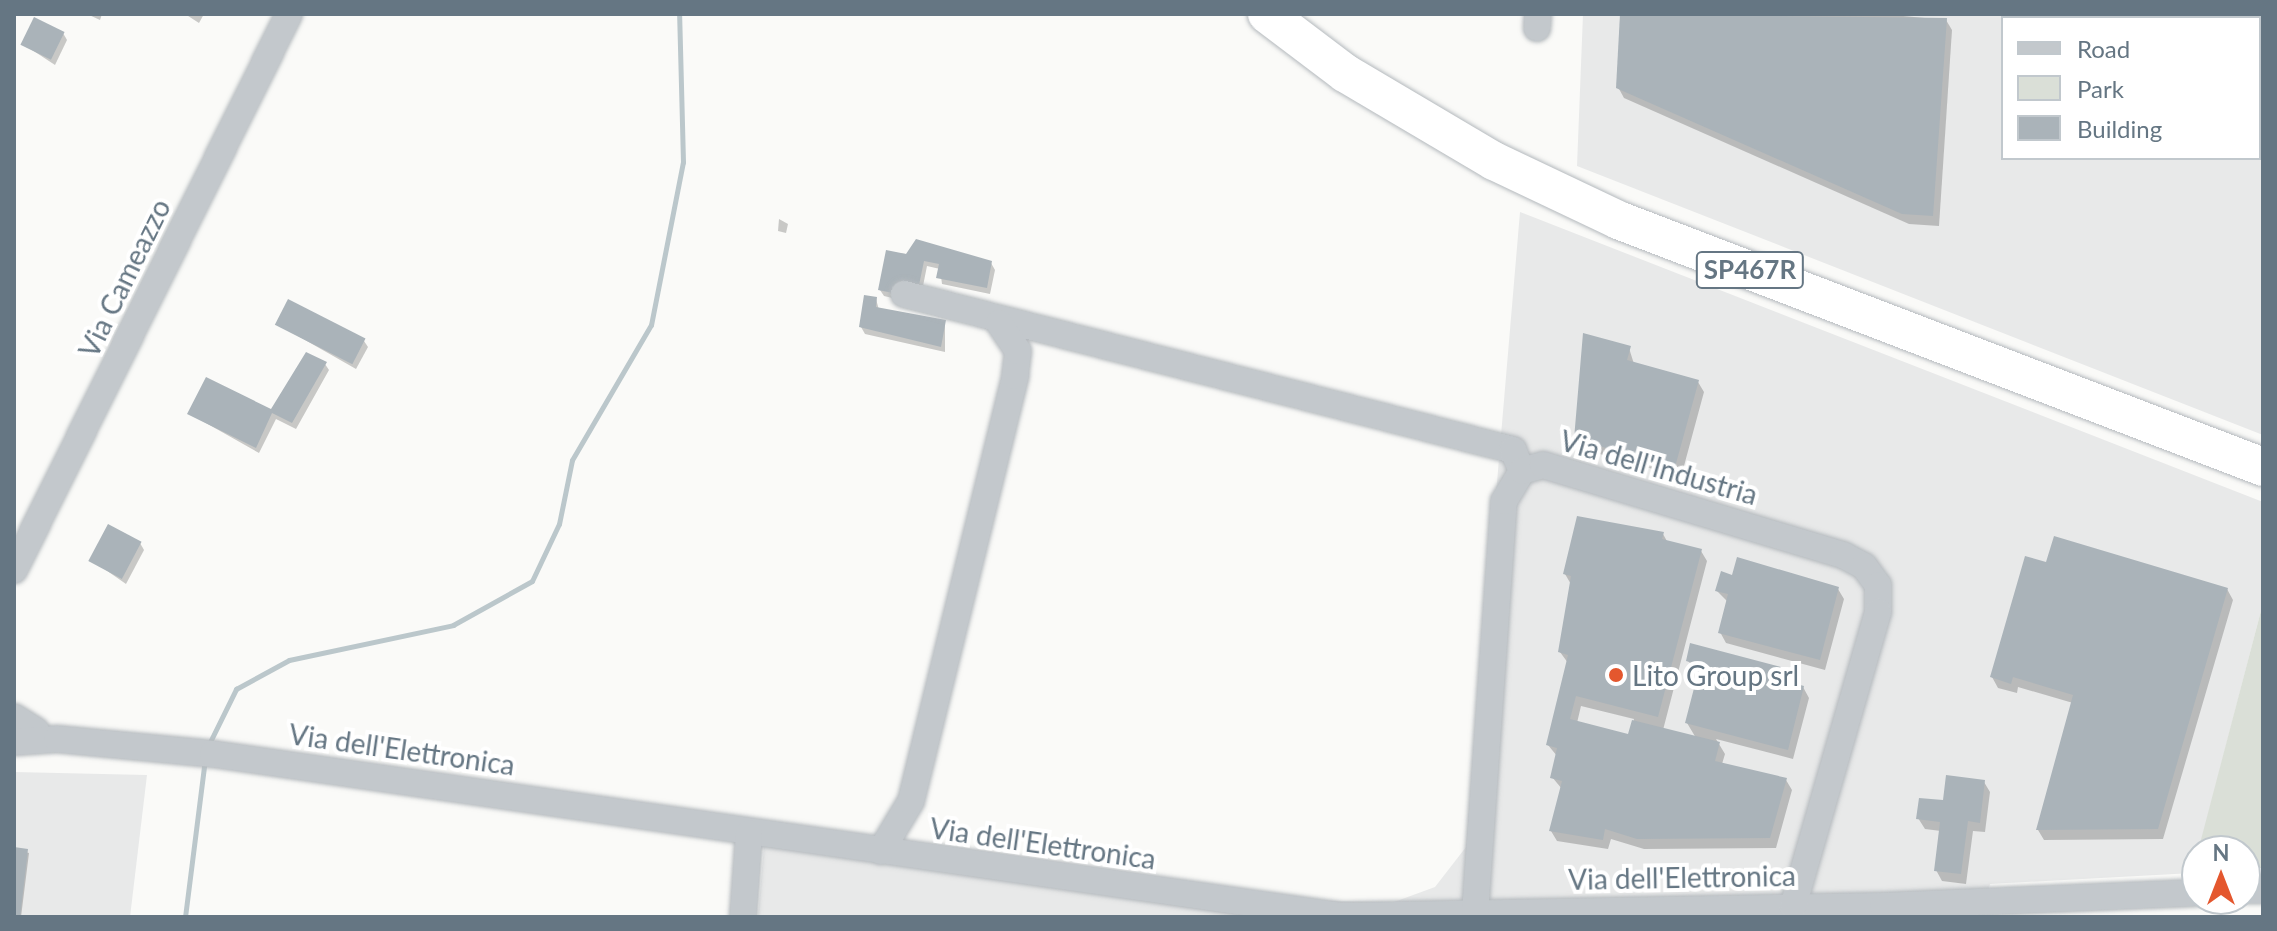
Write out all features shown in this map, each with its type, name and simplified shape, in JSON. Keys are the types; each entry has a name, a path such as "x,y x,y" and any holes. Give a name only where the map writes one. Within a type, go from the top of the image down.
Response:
{"highway":[{"name":"SP467R","path":"1267,14 1345,73 1494,161 1618,220 2263,467"}],"street":[{"name":"Via Cameazzo","path":"14,570 289,14"},
{"path":"904,294 999,323 1513,450 1522,471"},
{"path":"881,851 911,801 1015,376 1018,351 999,323"},
{"name":"Via dell'Industria","path":"1475,913 1504,501 1522,471 1543,465 1843,555 1864,566 1878,585 1878,612 1793,906"},
{"name":"Via dell'Elettronica","path":"14,717 30,736 270,762 1283,911 1342,916 1793,906 1974,912 2028,908"},
{"path":"743,917 749,833"},
{"path":"2028,908 2053,899 2181,894"}],"shaded area":[{"path":"1583,14 2263,14 2263,435 1577,166"},
{"path":"1520,212 2263,502 2263,603 2203,835 2181,835 2181,874 1990,884 1982,917 758,917 766,822 1291,900 1394,902 1435,887 1466,847"},
{"path":"14,772 147,775 130,917 14,917"}],"green space":[{"path":"2263,603 2263,868 2261,835 2202,835"}],"building":[{"path":"1620,14 1947,18 1933,216 1902,214 1616,88"},
{"path":"2263,14 2263,22 2261,16 2017,16"},
{"path":"34,17 65,32 51,60 20,45"},
{"path":"916,239 992,261 987,288 936,278 939,264 924,261 919,285 901,281 898,294 878,290 886,250 906,254"},
{"path":"864,295 877,297 876,307 946,320 941,347 859,327"},
{"path":"288,299 366,338 352,364 275,325"},
{"path":"1583,333 1631,346 1627,360 1699,380 1675,467 1574,439"},
{"path":"306,352 327,362 292,423 272,413 256,448 187,414 206,377 271,409"},
{"name":"Lito Group srl","path":"1577,516 1664,532 1662,539 1702,549 1658,717 1576,696 1570,719 1628,734 1632,720 1720,742 1715,761 1787,778 1770,838 1637,839 1605,829 1603,840 1549,831 1562,781 1550,778 1557,748 1546,745 1568,655 1558,652 1571,576 1563,574"},
{"path":"108,524 142,542 122,579 88,561"},
{"path":"2054,536 2228,588 2158,829 2036,830 2073,695 2013,677 2011,684 1990,677 2025,556 2046,562"},
{"path":"1737,557 1839,587 1820,660 1718,633 1728,594 1715,591 1721,571 1732,575"},
{"path":"1690,643 1785,668 1782,680 1804,686 1788,750 1685,723 1700,665 1686,661"},
{"path":"1946,775 1985,780 1980,823 1968,821 1961,874 1934,871 1940,822 1916,819 1919,798 1943,800"},
{"path":"14,847 28,849 20,917 14,917"}],"waterway":[{"path":"208,746 236,689 289,660 453,625 532,581 559,524 572,460 651,325 683,162 679,14"},
{"path":"185,917 205,759"}],"place":[{"name":"Lito Group srl","path":"1616,675"}]}
